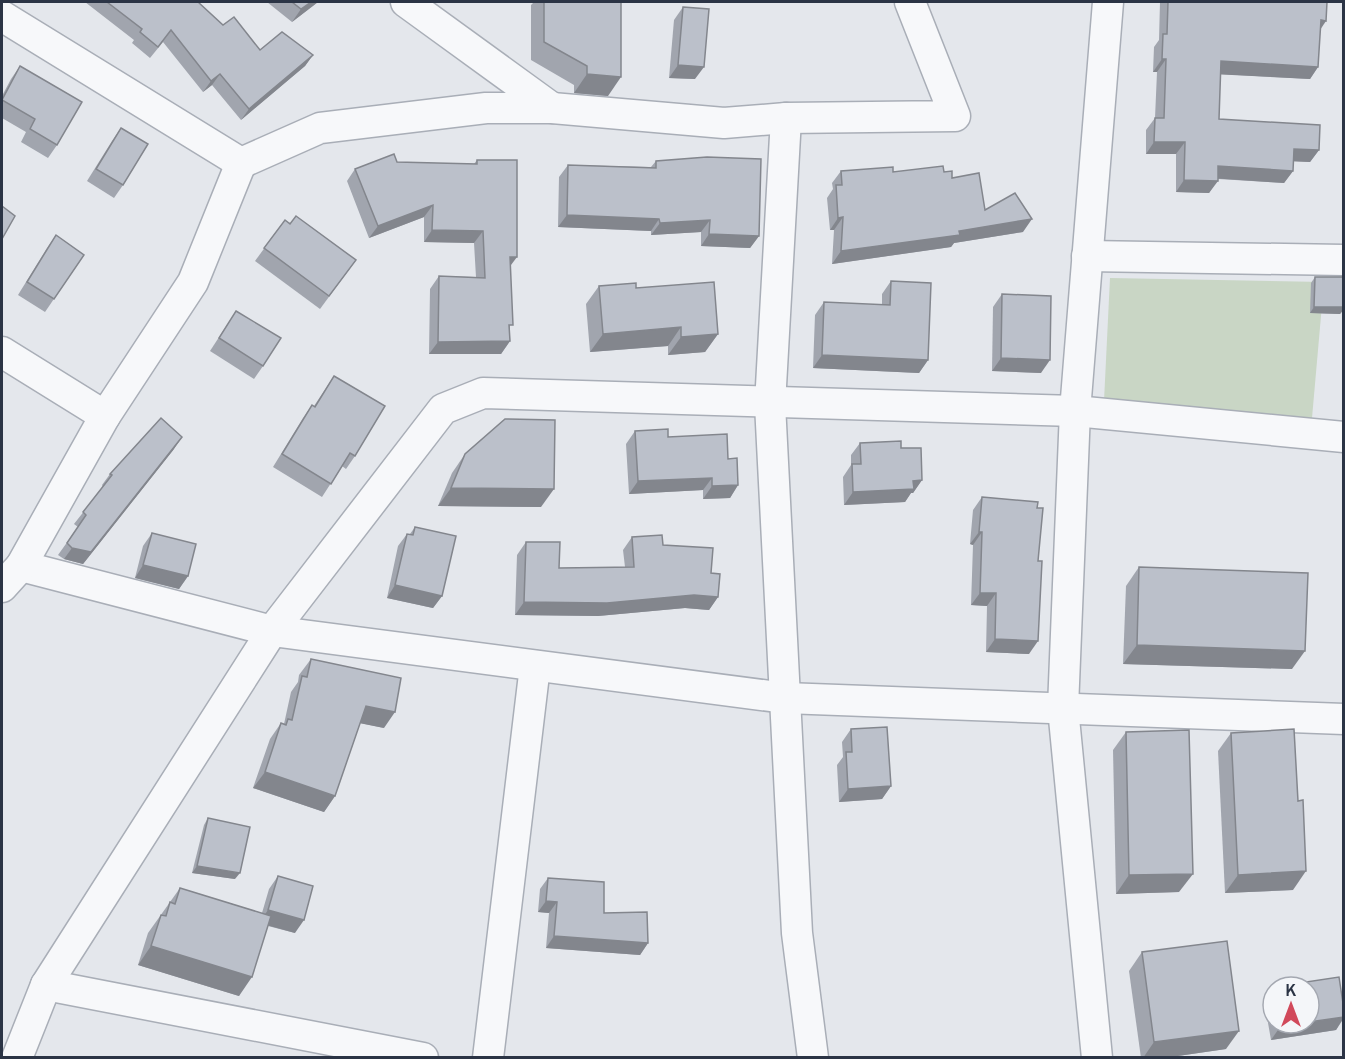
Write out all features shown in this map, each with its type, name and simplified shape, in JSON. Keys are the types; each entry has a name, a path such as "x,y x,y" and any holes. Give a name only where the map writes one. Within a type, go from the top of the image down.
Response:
{"street":[{"path":"406,2 552,108"},
{"path":"910,2 955,116 786,118 724,123 552,108 486,108 320,128 241,163 193,282 105,416 11,577 272,631 785,699 1344,719"},
{"path":"1096,1058 1063,708 1075,411 1108,2"},
{"path":"2,16 241,163"},
{"path":"786,118 770,404 797,933 813,1058"},
{"path":"1087,256 1344,260"},
{"path":"2,352 105,416"},
{"path":"17,1058 46,985 272,631 443,409 483,393 770,404 1075,411 1344,437"},
{"path":"488,1058 535,666"},
{"path":"46,985 423,1058"}],"green space":[{"path":"1110,278 1324,282 1312,418 1104,401"}],"building":[{"path":"107,2 198,2 223,25 234,17 260,50 282,32 313,55 249,109 220,74 211,81 171,30 158,47 140,32 142,29"},
{"path":"292,2 311,2 301,9"},
{"path":"544,2 621,2 621,77 587,74 587,66 544,42"},
{"path":"1168,2 1327,2 1326,21 1321,20 1318,67 1221,61 1219,119 1320,125 1319,150 1294,149 1293,171 1218,166 1218,181 1184,180 1185,142 1154,142 1155,118 1164,118 1166,59 1162,59 1163,34 1167,34"},
{"path":"683,7 709,9 704,67 678,65"},
{"path":"20,66 82,102 57,145 30,129 35,119 2,100"},
{"path":"121,128 148,144 123,185 96,169"},
{"path":"394,154 397,162 477,164 477,160 517,160 517,257 510,257 513,325 509,325 510,341 438,342 439,276 485,278 483,231 432,230 433,205 378,226 355,169"},
{"path":"707,157 761,159 759,236 709,234 710,220 660,223 659,219 567,215 568,165 656,168 656,161"},
{"path":"943,166 944,172 952,171 952,178 979,173 985,210 1015,193 1032,219 959,231 960,235 841,251 843,217 838,218 836,185 842,185 841,171 893,167 893,172"},
{"path":"2,206 15,216 2,239"},
{"path":"296,216 356,260 329,296 264,248 285,220 290,224"},
{"path":"56,235 84,255 54,299 27,282"},
{"path":"1315,277 1344,277 1344,307 1314,307"},
{"path":"891,281 931,283 928,360 822,355 824,302 890,305"},
{"path":"714,282 718,334 681,337 681,327 603,334 599,286 636,283 636,288"},
{"path":"1002,294 1051,296 1050,360 1001,358"},
{"path":"236,311 281,338 263,366 219,338"},
{"path":"334,376 385,406 355,456 350,453 331,484 282,454 312,405 315,407"},
{"path":"161,418 182,437 91,552 72,548 67,543 86,515 83,512 112,475 110,474"},
{"path":"505,419 555,420 554,489 451,488 465,454"},
{"path":"668,429 668,437 727,434 728,459 737,458 738,485 712,486 712,478 638,481 635,431"},
{"path":"901,441 901,448 921,448 922,480 913,481 914,489 853,492 852,464 861,464 860,443"},
{"path":"982,497 1038,502 1037,508 1043,508 1038,561 1042,561 1038,641 995,639 996,593 980,593 982,532 979,532"},
{"path":"415,527 456,536 442,596 395,585 407,534 413,535"},
{"path":"152,533 196,544 188,576 143,565"},
{"path":"662,535 663,545 713,548 711,573 720,574 718,597 694,595 607,603 524,602 526,542 560,542 559,568 634,567 632,537"},
{"path":"1139,567 1308,573 1305,651 1137,645"},
{"path":"311,659 401,678 395,712 366,706 335,796 265,772 281,723 286,725 288,719 292,720 302,676 307,677"},
{"path":"887,727 891,786 848,789 846,752 852,752 851,729"},
{"path":"1294,729 1298,801 1303,800 1306,871 1238,875 1231,733"},
{"path":"1189,730 1193,874 1129,875 1126,732"},
{"path":"208,818 250,827 240,873 197,866"},
{"path":"278,876 313,886 304,920 268,910"},
{"path":"548,878 604,882 604,913 647,912 648,943 554,936 557,902 546,901"},
{"path":"180,888 271,916 252,977 151,946 161,915 166,916 170,902 175,904"},
{"path":"1227,941 1239,1031 1154,1042 1142,952"},
{"path":"1339,977 1344,1017 1321,1020 1321,980"}]}
